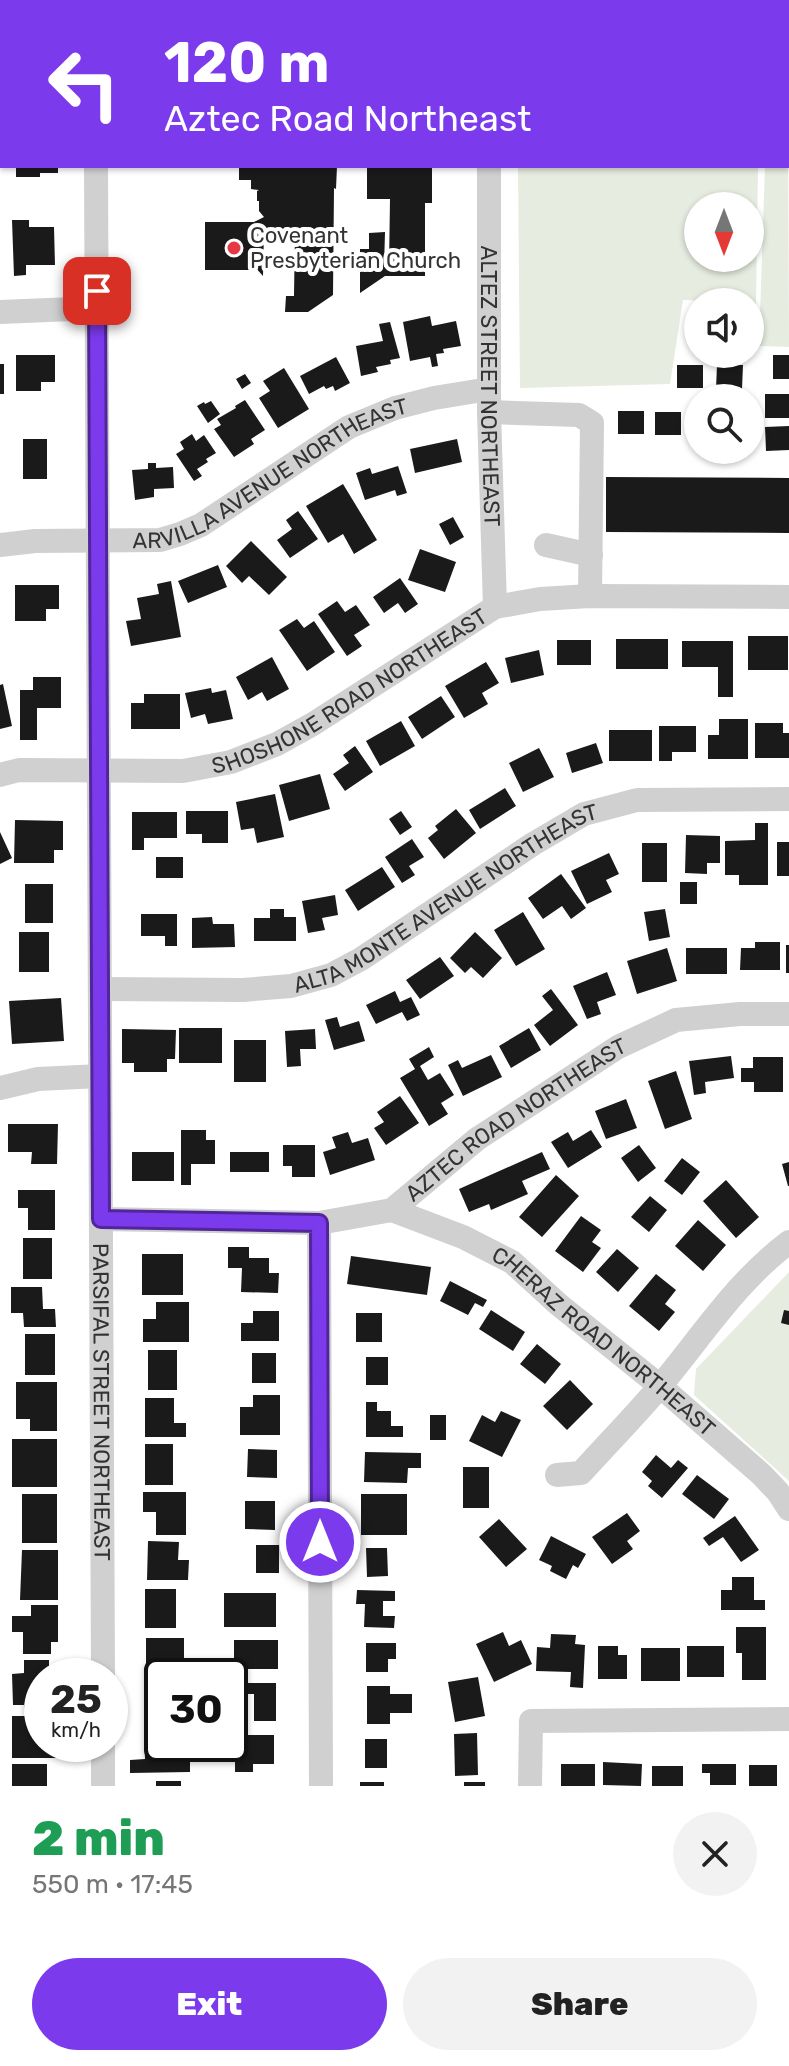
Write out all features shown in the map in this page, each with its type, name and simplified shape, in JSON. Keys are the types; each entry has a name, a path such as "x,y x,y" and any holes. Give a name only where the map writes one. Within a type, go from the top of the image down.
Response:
{"street":[{"name":"PARSIFAL STREET NORTHEAST","path":"96,168 103,1658"},
{"name":"ALTEZ STREET NORTHEAST","path":"489,168 489,401 495,607"},
{"path":"0,312 97,308"},
{"name":"ARVILLA AVENUE NORTHEAST","path":"0,545 35,541 160,540 180,534 201,525 349,427 395,408 434,398 489,401 579,415 592,423 591,555"},
{"path":"546,545 591,555 590,596"},
{"name":"SHOSHONE ROAD NORTHEAST","path":"0,775 19,770 183,771 231,762 277,744 313,724 495,607 540,599 590,596 789,597"},
{"name":"ALTA MONTE AVENUE NORTHEAST","path":"100,989 243,990 291,986 318,979 361,959 533,844 584,814 637,800 789,799"},
{"name":"AZTEC ROAD NORTHEAST","path":"101,1219 319,1223 392,1210 477,1139 618,1047 676,1020 740,1014 789,1014"},
{"path":"0,1088 38,1079 100,1076"},
{"name":"CHERAZ ROAD NORTHEAST","path":"392,1210 463,1237 512,1262 762,1475 789,1509"},
{"path":"319,1223 321,1786"},
{"path":"557,1475 581,1473 660,1386 747,1279 789,1242"},
{"path":"530,1786 531,1721 789,1719"},
{"path":"103,1762 103,1786"}],"shaded area":[{"path":"518,168 758,168 758,192 684,192 684,272 756,272 756,288 684,288 670,384 520,388"},
{"path":"765,168 788,168 789,347 764,346 764,288 761,288 761,272 764,272"},
{"path":"789,1272 789,1481 694,1395 696,1369"}],"building":[{"path":"16,168 58,168 58,173 40,173 40,177 16,177"},
{"name":"Covenant Presbyterian Church","path":"239,168 337,168 333,295 308,312 285,312 286,296 294,296 295,231 264,230 263,276 253,265 252,270 205,270 205,222 254,222 264,217 257,201 259,190 251,189 251,180 239,180"},
{"path":"367,168 432,168 432,203 425,203 425,276 385,276 360,293 360,249 369,249 369,233 385,232 384,267 389,267 390,199 367,199"},
{"path":"12,220 29,220 29,227 54,227 55,265 26,265 26,275 14,276"},
{"path":"430,316 432,326 456,321 461,346 443,349 444,353 436,354 438,366 432,367 430,357 410,361 403,322"},
{"path":"390,322 400,358 390,360 391,364 376,367 378,372 361,376 356,346 383,341 379,324"},
{"path":"16,355 55,355 55,382 41,382 41,391 16,391"},
{"path":"773,355 789,355 789,379 773,379"},
{"path":"336,357 350,383 335,391 333,386 326,389 324,386 309,394 300,376"},
{"path":"0,364 4,364 4,394 0,394"},
{"path":"677,365 703,368 703,384 684,384 684,388 677,388"},
{"path":"284,368 309,409 278,428 259,398 270,391 263,381"},
{"path":"717,368 743,368 742,384 716,384"},
{"path":"245,374 251,383 242,389 236,379"},
{"path":"765,394 789,394 789,418 765,418"},
{"path":"245,400 265,430 251,439 254,444 234,457 214,429 221,425 217,419"},
{"path":"211,401 220,414 208,423 197,406"},
{"path":"618,411 644,411 644,434 618,434"},
{"path":"655,412 681,412 681,435 655,435"},
{"path":"789,426 789,450 766,451 765,427"},
{"path":"192,434 196,441 204,435 216,453 197,469 202,476 194,481 176,454 184,449 180,442"},
{"path":"23,439 47,439 47,479 23,479"},
{"path":"457,439 462,462 415,473 410,449"},
{"path":"148,463 156,463 156,468 173,467 174,488 154,489 154,497 135,500 132,470 148,469"},
{"path":"398,466 407,493 397,496 395,490 365,500 356,473 370,468 372,474"},
{"path":"606,477 789,478 789,533 606,532"},
{"path":"343,484 377,540 354,554 343,534 328,543 306,506"},
{"path":"298,511 318,539 290,558 277,540 292,529 286,520"},
{"path":"453,517 464,537 450,545 439,524"},
{"path":"251,541 287,577 269,595 249,576 242,583 226,566"},
{"path":"420,549 456,562 445,592 408,580"},
{"path":"218,565 227,587 188,603 178,581"},
{"path":"400,578 418,604 405,613 398,603 384,613 373,597"},
{"path":"171,581 181,637 131,646 126,621 141,619 137,598 159,594 157,584"},
{"path":"15,585 59,585 59,609 46,609 46,621 15,621"},
{"path":"337,601 345,612 356,605 370,625 354,635 362,646 347,656 318,614"},
{"path":"297,619 304,628 314,621 335,652 307,671 279,630"},
{"path":"748,636 788,636 788,670 748,670"},
{"path":"616,639 668,639 668,669 616,669"},
{"path":"557,640 591,640 591,665 557,665"},
{"path":"682,641 733,641 733,697 718,697 718,667 682,667"},
{"path":"539,650 544,675 511,683 505,658"},
{"path":"272,657 289,689 267,701 262,692 248,700 236,677"},
{"path":"486,662 499,683 482,693 488,704 464,718 445,686"},
{"path":"33,677 61,677 61,708 37,708 37,740 20,740 20,690 33,690"},
{"path":"3,684 12,726 0,729 0,685"},
{"path":"211,688 212,693 226,690 233,719 208,724 205,714 191,718 185,693"},
{"path":"144,694 180,694 180,729 131,729 131,703 144,703"},
{"path":"441,696 455,717 422,739 408,717"},
{"path":"719,719 748,719 748,759 708,759 708,735 719,735"},
{"path":"401,721 415,746 380,766 366,741"},
{"path":"755,723 783,723 783,733 789,733 789,758 755,758"},
{"path":"659,726 696,726 696,752 672,752 672,761 659,761"},
{"path":"609,730 652,730 652,761 609,761"},
{"path":"596,743 603,763 572,773 566,753"},
{"path":"355,746 373,772 345,791 333,774 349,763 343,755"},
{"path":"539,748 554,777 523,792 509,763"},
{"path":"320,774 330,809 289,821 279,785"},
{"path":"505,788 516,806 480,829 469,810"},
{"path":"275,794 284,837 257,843 254,828 241,830 236,802"},
{"path":"456,809 476,833 444,859 428,838 438,830 435,826"},
{"path":"186,811 228,811 228,843 202,843 202,834 186,834"},
{"path":"401,811 412,827 400,835 389,819"},
{"path":"132,812 177,812 177,838 144,838 144,850 132,850"},
{"path":"15,820 63,821 63,850 54,850 54,863 14,863"},
{"path":"755,823 768,823 768,885 739,885 739,875 725,875 725,841 755,840"},
{"path":"0,832 12,858 0,864"},
{"path":"686,835 720,836 720,863 707,863 707,874 685,873"},
{"path":"412,839 424,857 409,866 415,875 402,883 385,857"},
{"path":"777,842 789,842 789,876 777,876"},
{"path":"642,843 667,843 667,882 642,882"},
{"path":"609,853 619,874 606,880 612,892 587,904 571,871"},
{"path":"156,857 183,857 183,878 156,878"},
{"path":"382,867 395,887 358,911 345,890"},
{"path":"561,874 586,908 571,919 562,906 543,919 528,898"},
{"path":"680,882 697,882 697,904 680,904"},
{"path":"25,884 53,884 53,923 25,923"},
{"path":"335,895 338,915 322,918 325,930 308,933 302,901"},
{"path":"270,909 284,909 284,917 296,917 296,941 254,941 254,918 270,918"},
{"path":"665,909 670,937 649,941 644,912"},
{"path":"523,912 545,949 516,966 494,930"},
{"path":"141,914 177,914 177,946 165,946 165,936 141,936"},
{"path":"212,917 213,924 234,924 235,947 192,948 192,918"},
{"path":"19,932 49,932 49,972 19,972"},
{"path":"475,932 502,958 483,978 471,967 465,973 450,958"},
{"path":"755,942 780,942 780,970 740,970 741,948 755,948"},
{"path":"786,945 789,945 789,973 786,973"},
{"path":"667,948 677,981 637,994 627,961"},
{"path":"686,948 727,948 727,974 686,974"},
{"path":"440,957 454,976 420,999 406,980"},
{"path":"607,972 616,995 597,1002 601,1014 587,1019 573,986"},
{"path":"551,989 578,1025 550,1046 534,1025 553,1010 542,996"},
{"path":"395,991 400,1002 411,997 420,1015 407,1021 402,1012 376,1024 366,1005"},
{"path":"61,998 64,1041 12,1044 9,1001"},
{"path":"337,1017 340,1027 359,1021 365,1041 334,1050 325,1020"},
{"path":"179,1028 222,1028 222,1063 179,1063"},
{"path":"529,1028 541,1050 511,1068 499,1046"},
{"path":"122,1029 176,1030 175,1059 167,1059 167,1072 134,1072 134,1063 122,1063"},
{"path":"315,1029 316,1049 300,1049 301,1066 287,1067 285,1031"},
{"path":"234,1040 266,1040 266,1082 234,1082"},
{"path":"429,1047 434,1057 420,1066 428,1080 440,1073 454,1095 441,1103 448,1114 429,1126 400,1078 415,1069 409,1059"},
{"path":"491,1055 502,1077 463,1096 448,1065 458,1060 462,1068"},
{"path":"731,1056 734,1078 705,1082 706,1093 694,1095 689,1061"},
{"path":"753,1057 783,1057 783,1092 754,1092 754,1082 741,1082 741,1068 753,1068"},
{"path":"676,1071 692,1119 665,1129 648,1081"},
{"path":"400,1096 419,1123 386,1145 374,1128 384,1122 377,1112"},
{"path":"626,1099 637,1128 606,1139 595,1111"},
{"path":"8,1124 58,1124 57,1164 31,1164 32,1152 8,1152"},
{"path":"181,1130 206,1130 206,1140 215,1140 215,1164 191,1164 191,1185 181,1185"},
{"path":"591,1130 602,1147 568,1168 551,1142 568,1132 573,1141"},
{"path":"348,1132 352,1143 368,1138 375,1160 330,1175 323,1152 336,1148 332,1137"},
{"path":"283,1145 315,1145 315,1177 292,1177 292,1166 283,1166"},
{"path":"639,1145 656,1168 638,1182 621,1158"},
{"path":"132,1152 174,1152 174,1181 132,1181"},
{"path":"230,1152 269,1152 269,1172 230,1172"},
{"path":"542,1152 550,1169 522,1181 528,1194 491,1210 489,1204 469,1212 459,1189"},
{"path":"682,1158 700,1172 682,1195 664,1181"},
{"path":"789,1162 789,1186 788,1186 782,1164"},
{"path":"556,1175 579,1196 542,1237 519,1217"},
{"path":"726,1180 759,1217 736,1238 703,1201"},
{"path":"18,1190 55,1190 55,1230 28,1230 28,1208 18,1208"},
{"path":"650,1196 667,1210 649,1232 631,1217"},
{"path":"581,1216 601,1230 592,1242 601,1248 583,1272 555,1251"},
{"path":"698,1220 726,1245 703,1271 675,1246"},
{"path":"23,1238 52,1238 52,1279 23,1279"},
{"path":"228,1247 249,1247 249,1258 269,1258 269,1273 279,1273 278,1293 241,1292 242,1268 228,1268"},
{"path":"617,1249 639,1268 618,1292 596,1272"},
{"path":"142,1254 183,1254 183,1295 142,1295"},
{"path":"351,1256 431,1267 427,1295 347,1284"},
{"path":"656,1274 676,1290 665,1304 675,1312 659,1331 629,1306"},
{"path":"450,1281 487,1300 483,1307 475,1303 468,1315 440,1301"},
{"path":"11,1287 42,1287 43,1309 55,1309 56,1327 24,1327 23,1313 11,1313"},
{"path":"156,1302 189,1302 189,1342 143,1342 143,1319 156,1319"},
{"path":"491,1310 525,1332 513,1351 479,1329"},
{"path":"784,1310 789,1311 789,1325 781,1323"},
{"path":"253,1311 279,1311 279,1341 241,1341 241,1323 253,1323"},
{"path":"356,1313 382,1313 382,1342 356,1342"},
{"path":"25,1334 55,1334 55,1375 25,1375"},
{"path":"537,1344 561,1364 545,1384 520,1364"},
{"path":"148,1350 177,1350 177,1390 148,1390"},
{"path":"252,1353 276,1353 276,1383 252,1383"},
{"path":"366,1357 388,1357 388,1385 366,1385"},
{"path":"570,1380 593,1404 567,1430 543,1406"},
{"path":"16,1382 57,1382 57,1431 30,1431 30,1419 16,1419"},
{"path":"253,1395 280,1395 280,1435 240,1435 240,1407 253,1407"},
{"path":"145,1398 174,1398 174,1423 186,1423 186,1437 145,1437"},
{"path":"366,1402 377,1402 377,1411 391,1411 391,1426 403,1426 403,1437 366,1437"},
{"path":"501,1411 521,1420 502,1457 469,1441 482,1415 495,1422"},
{"path":"430,1415 446,1415 446,1440 430,1440"},
{"path":"12,1439 57,1439 57,1487 12,1487"},
{"path":"145,1444 173,1444 173,1485 145,1485"},
{"path":"248,1449 277,1450 277,1478 247,1477"},
{"path":"365,1452 421,1453 421,1468 408,1468 407,1483 364,1482"},
{"path":"656,1455 671,1468 678,1460 688,1468 662,1498 648,1486 652,1481 642,1472"},
{"path":"463,1467 489,1467 489,1508 463,1508"},
{"path":"697,1475 729,1499 714,1519 682,1494"},
{"path":"143,1492 186,1492 186,1535 156,1535 156,1512 143,1512"},
{"path":"22,1494 57,1494 57,1543 22,1543"},
{"path":"361,1494 407,1494 407,1535 361,1535"},
{"path":"245,1501 275,1501 275,1530 245,1529"},
{"path":"627,1513 640,1531 627,1541 633,1549 612,1564 592,1537"},
{"path":"735,1516 759,1550 741,1562 723,1537 709,1546 703,1538"},
{"path":"499,1519 527,1549 506,1567 479,1537"},
{"path":"551,1536 586,1554 578,1568 573,1565 566,1579 550,1571 552,1566 539,1560"},
{"path":"148,1541 179,1542 178,1560 189,1560 188,1580 147,1580"},
{"path":"256,1545 279,1545 279,1573 256,1573"},
{"path":"366,1548 387,1548 388,1576 367,1577"},
{"path":"22,1550 58,1550 58,1600 20,1600"},
{"path":"732,1577 754,1577 754,1600 765,1600 765,1610 721,1610 721,1590 732,1590"},
{"path":"145,1589 176,1589 176,1628 145,1628"},
{"path":"357,1590 395,1591 395,1601 383,1601 383,1616 395,1616 394,1628 364,1627 365,1604 356,1604"},
{"path":"224,1593 276,1593 276,1627 224,1627"},
{"path":"31,1605 58,1605 58,1642 51,1642 51,1654 23,1654 23,1632 12,1632 12,1616 31,1616"},
{"path":"736,1627 766,1627 766,1680 742,1680 742,1653 736,1653"},
{"path":"503,1632 509,1646 521,1640 532,1664 494,1682 476,1644"},
{"path":"551,1634 576,1635 575,1644 585,1645 583,1688 570,1687 571,1672 536,1671 537,1647 550,1648"},
{"path":"146,1638 184,1638 184,1658 146,1658"},
{"path":"234,1640 278,1640 278,1669 248,1669 248,1658 234,1658"},
{"path":"366,1643 396,1643 396,1659 388,1659 388,1672 366,1672"},
{"path":"598,1646 618,1646 618,1655 627,1655 627,1679 598,1679"},
{"path":"687,1646 724,1646 724,1677 687,1677"},
{"path":"641,1648 680,1648 680,1681 641,1681"},
{"path":"24,1673 24,1705 13,1705 12,1674"},
{"path":"478,1677 485,1716 455,1722 448,1682"},
{"path":"248,1683 276,1683 276,1721 254,1721 254,1694 248,1694"},
{"path":"367,1686 390,1686 390,1694 412,1694 412,1713 390,1713 390,1724 367,1724"},
{"path":"12,1716 24,1716 24,1758 12,1758"},
{"path":"477,1733 478,1775 455,1776 454,1734"},
{"path":"248,1735 274,1735 274,1764 253,1764 253,1772 235,1772 235,1762 248,1762"},
{"path":"365,1739 387,1739 387,1768 365,1768"},
{"path":"130,1760 190,1762 190,1772 130,1773"},
{"path":"603,1762 642,1764 641,1786 603,1785"},
{"path":"12,1764 47,1764 47,1786 12,1786"},
{"path":"561,1764 595,1764 595,1786 561,1786"},
{"path":"702,1764 736,1764 736,1785 710,1785 710,1773 702,1773"},
{"path":"749,1765 777,1765 777,1786 749,1786"},
{"path":"652,1766 683,1766 683,1786 652,1786"},
{"path":"156,1781 181,1781 181,1786 156,1786"},
{"path":"360,1782 384,1782 384,1786 360,1786"},
{"path":"464,1782 485,1782 485,1786 464,1786"}],"place":[{"name":"Covenant Presbyterian Church","path":"234,248"}],"route":[{"path":"97,291 101,1219 319,1223 320,1542"}]}
